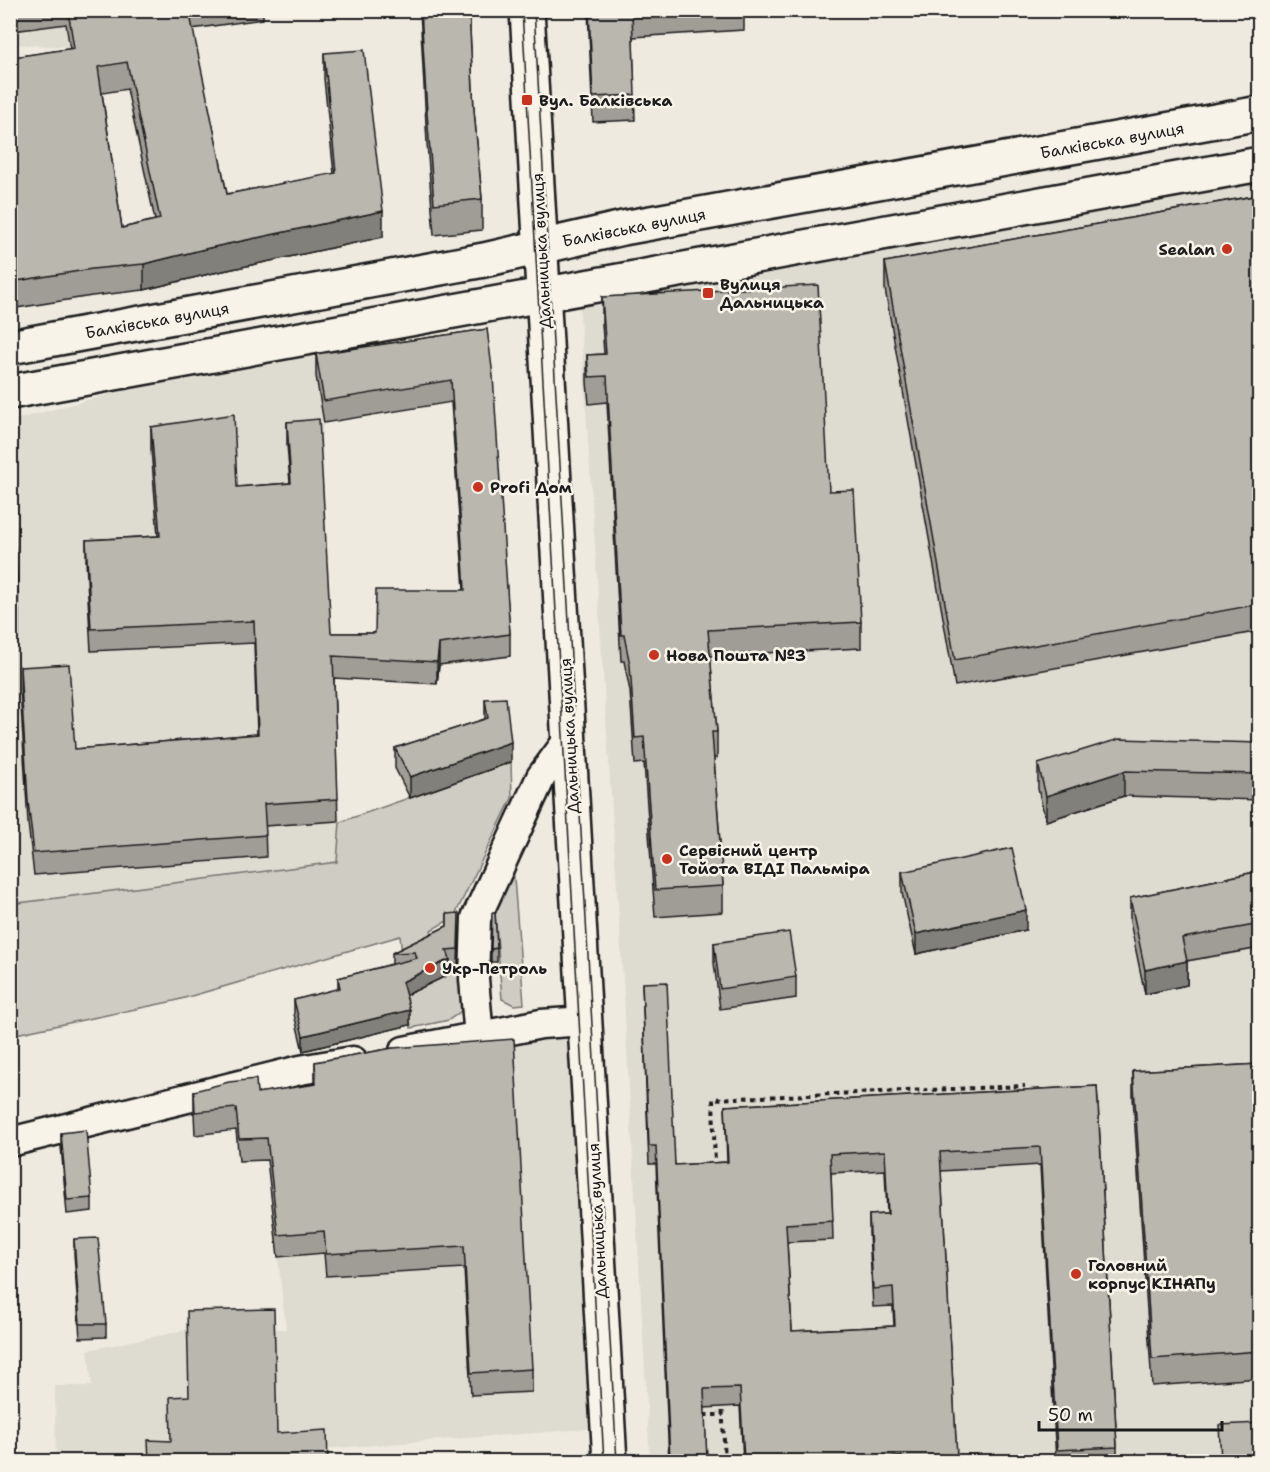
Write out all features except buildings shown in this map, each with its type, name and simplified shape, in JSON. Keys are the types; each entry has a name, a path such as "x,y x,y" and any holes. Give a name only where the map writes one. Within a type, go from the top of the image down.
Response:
{"main road":[{"name":"Дальницька вулиця","path":"527,10 610,1461"},
{"name":"Балківська вулиця","path":"10,347 484,260 622,228 1260,113"},
{"path":"10,392 1260,164"}],"street":[{"path":"479,1038 474,979 476,918 541,777 569,739"},
{"path":"10,1142 300,1070 479,1038 541,1024 585,1021"}],"path":[{"path":"715,1169 713,1099 1025,1086"},
{"path":"722,1391 724,1461"},
{"path":"704,1415 723,1415"}],"shaded area":[{"path":"262,10 263,19 69,47 11,44 11,11"},
{"path":"1259,182 1259,1461 650,1461 624,997 579,300"},
{"path":"312,339 324,423 320,441 340,822 338,862 11,904 11,421"},
{"path":"511,762 512,798 454,917 431,930 435,940 457,942 464,993 461,1011 449,1020 411,1028 400,936 174,1001 11,1035 11,904 337,862 340,822"},
{"path":"513,866 524,1004 514,1005 502,999 495,911"},
{"path":"578,1024 600,1428 295,1451 296,1461 56,1461 55,1386 92,1386 88,1350 187,1330 286,1329 258,1083"}],"tram line":[{"path":"522,10 604,1462"},
{"path":"534,10 617,1462"}],"place":[{"name":"Вул. Балківська","path":"527,100"},
{"name":"Sealan","path":"1227,249"},
{"name":"Вулиця Дальницька","path":"708,293"},
{"name":"Profi Дом","path":"478,487"},
{"name":"Нова Пошта №3","path":"654,655"},
{"name":"Сервісний центр Тойота ВІДІ Пальміра","path":"667,859"},
{"name":"Укр-Петроль","path":"430,968"},
{"name":"Головний корпус КІНАПу","path":"1076,1274"}]}
